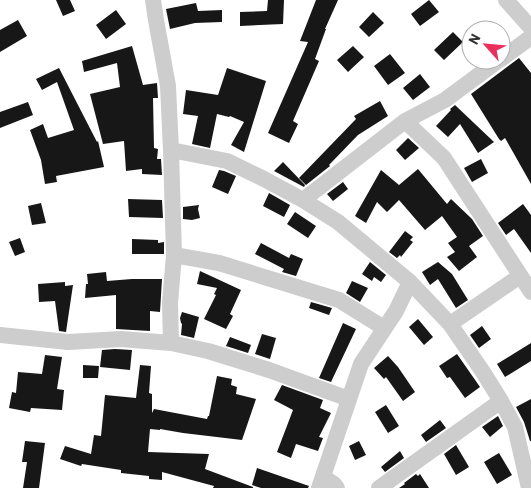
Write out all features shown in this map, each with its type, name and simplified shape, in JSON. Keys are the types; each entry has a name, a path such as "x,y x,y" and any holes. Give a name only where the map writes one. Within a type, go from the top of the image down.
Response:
{"street":[{"path":"153,0 168,86 172,150 174,255 170,303 170,344"},
{"path":"506,0 531,28"},
{"path":"511,51 531,37"},
{"path":"303,200 405,121 446,100 486,70"},
{"path":"405,121 444,158 531,292"},
{"path":"172,150 227,161 303,200 338,222 410,282 450,324 501,401 515,427 530,488"},
{"path":"174,255 219,263 339,300 384,328"},
{"path":"450,324 520,276"},
{"path":"337,488 334,484 321,483 361,364 396,311 410,282"},
{"path":"0,334 68,342 121,339 170,344 208,351 269,370 349,399"},
{"path":"379,488 501,401"}],"building":[{"path":"56,0 70,0 75,11 63,16"},
{"path":"268,0 284,0 283,24 240,26 240,12 267,11"},
{"path":"316,0 338,0 325,29 315,59 319,61 293,121 298,124 289,143 268,133 308,42 300,41"},
{"path":"429,0 439,12 420,26 411,14"},
{"path":"196,3 198,11 222,10 222,22 195,23 170,29 166,9"},
{"path":"116,10 126,24 106,39 96,25"},
{"path":"373,12 384,23 369,37 359,27"},
{"path":"18,20 27,36 0,52 0,30"},
{"path":"453,32 461,40 461,44 444,60 434,50"},
{"path":"132,46 143,85 157,83 158,98 153,98 154,148 158,149 157,159 161,159 162,175 142,174 142,169 126,171 124,141 103,144 90,94 120,87 117,63 84,72 82,61"},
{"path":"353,46 364,57 348,72 337,60"},
{"path":"390,54 405,73 388,85 374,66"},
{"path":"519,58 531,73 531,184 505,138 501,141 499,139 471,94 503,70 511,70 511,64"},
{"path":"59,68 98,141 104,167 56,176 57,182 45,184 41,160 30,130 43,124 48,138 74,130 57,82 42,90 36,79"},
{"path":"227,68 266,81 244,152 231,145 244,122 230,116 217,114 210,148 192,144 198,116 183,114 186,90 218,95"},
{"path":"420,74 430,87 413,100 403,88"},
{"path":"380,101 388,116 358,135 330,166 306,185 299,178 356,119 354,116"},
{"path":"28,102 33,115 0,128 0,112"},
{"path":"455,105 494,142 478,153 460,124 448,137 436,126"},
{"path":"408,138 419,148 405,160 396,150"},
{"path":"481,159 488,173 472,182 464,168"},
{"path":"283,162 305,185 304,187 274,171"},
{"path":"418,169 447,204 451,199 472,219 483,236 469,246 477,257 459,271 447,257 455,252 448,243 457,237 442,216 425,230 399,200 387,212 377,202 366,223 355,216 381,170 399,185"},
{"path":"219,170 236,176 228,194 212,187"},
{"path":"343,182 348,189 333,201 327,194"},
{"path":"269,193 290,205 284,217 263,206"},
{"path":"128,199 162,200 163,218 129,217"},
{"path":"41,203 46,223 32,225 28,206"},
{"path":"523,204 531,215 531,253 514,229 506,235 498,223"},
{"path":"199,205 200,218 192,220 183,219 183,207"},
{"path":"295,212 316,226 308,238 287,224"},
{"path":"405,231 413,237 410,240 413,242 401,257 400,255 397,258 389,252"},
{"path":"20,238 25,252 15,256 9,242"},
{"path":"132,239 158,240 158,243 164,242 164,254 132,254"},
{"path":"261,243 289,258 291,254 303,259 296,276 282,272 284,269 255,254"},
{"path":"370,262 386,275 381,282 374,277 372,281 362,274"},
{"path":"438,262 452,274 468,300 456,308 438,279 430,285 422,272"},
{"path":"200,271 241,290 230,314 233,316 226,329 204,319 216,295 214,294 217,288 197,284"},
{"path":"106,272 107,281 162,279 160,312 150,311 150,331 116,329 116,295 85,298 86,284 88,284 87,274"},
{"path":"352,281 368,288 360,302 346,293"},
{"path":"65,282 65,286 73,285 66,332 59,331 55,301 39,302 38,284"},
{"path":"311,302 332,308 329,315 309,308"},
{"path":"182,312 199,317 194,338 181,335 182,324 180,318"},
{"path":"418,319 433,337 424,345 409,327"},
{"path":"343,323 356,329 331,382 319,378"},
{"path":"482,326 491,339 479,348 470,335"},
{"path":"262,334 276,338 270,359 255,354"},
{"path":"230,337 251,345 248,353 226,346"},
{"path":"531,343 531,361 505,377 497,364"},
{"path":"102,350 132,350 130,370 100,367"},
{"path":"457,354 480,387 465,398 450,377 447,378 439,366"},
{"path":"45,355 62,357 57,389 64,390 62,410 31,408 30,412 9,408 12,392 16,393 18,372 42,374"},
{"path":"388,356 415,392 403,401 386,377 384,379 374,368"},
{"path":"83,365 99,366 98,378 83,378"},
{"path":"140,365 151,366 149,393 152,394 152,413 154,409 207,419 217,376 232,379 231,385 237,387 236,394 256,399 242,440 150,429 148,452 209,454 205,469 253,488 213,488 214,486 162,472 162,480 149,479 149,476 121,473 121,470 82,464 81,466 60,459 65,446 91,454 94,435 101,436 105,395 136,398"},
{"path":"282,385 323,400 320,408 331,413 319,437 323,438 318,451 296,444 291,458 277,452 293,410 274,400"},
{"path":"531,399 530,441 524,422 516,407"},
{"path":"386,405 399,426 388,433 375,412"},
{"path":"498,416 503,426 490,437 482,427"},
{"path":"440,420 446,428 426,442 421,435"},
{"path":"25,441 45,443 39,488 23,488 27,462 22,462"},
{"path":"359,441 366,455 355,460 349,446"},
{"path":"456,445 469,467 456,475 444,454"},
{"path":"400,451 404,458 385,472 381,467"},
{"path":"499,453 512,475 497,484 484,462"},
{"path":"257,468 309,486 308,488 261,488 252,485"},
{"path":"416,474 418,476 420,474 429,488 399,488 405,484"}]}
